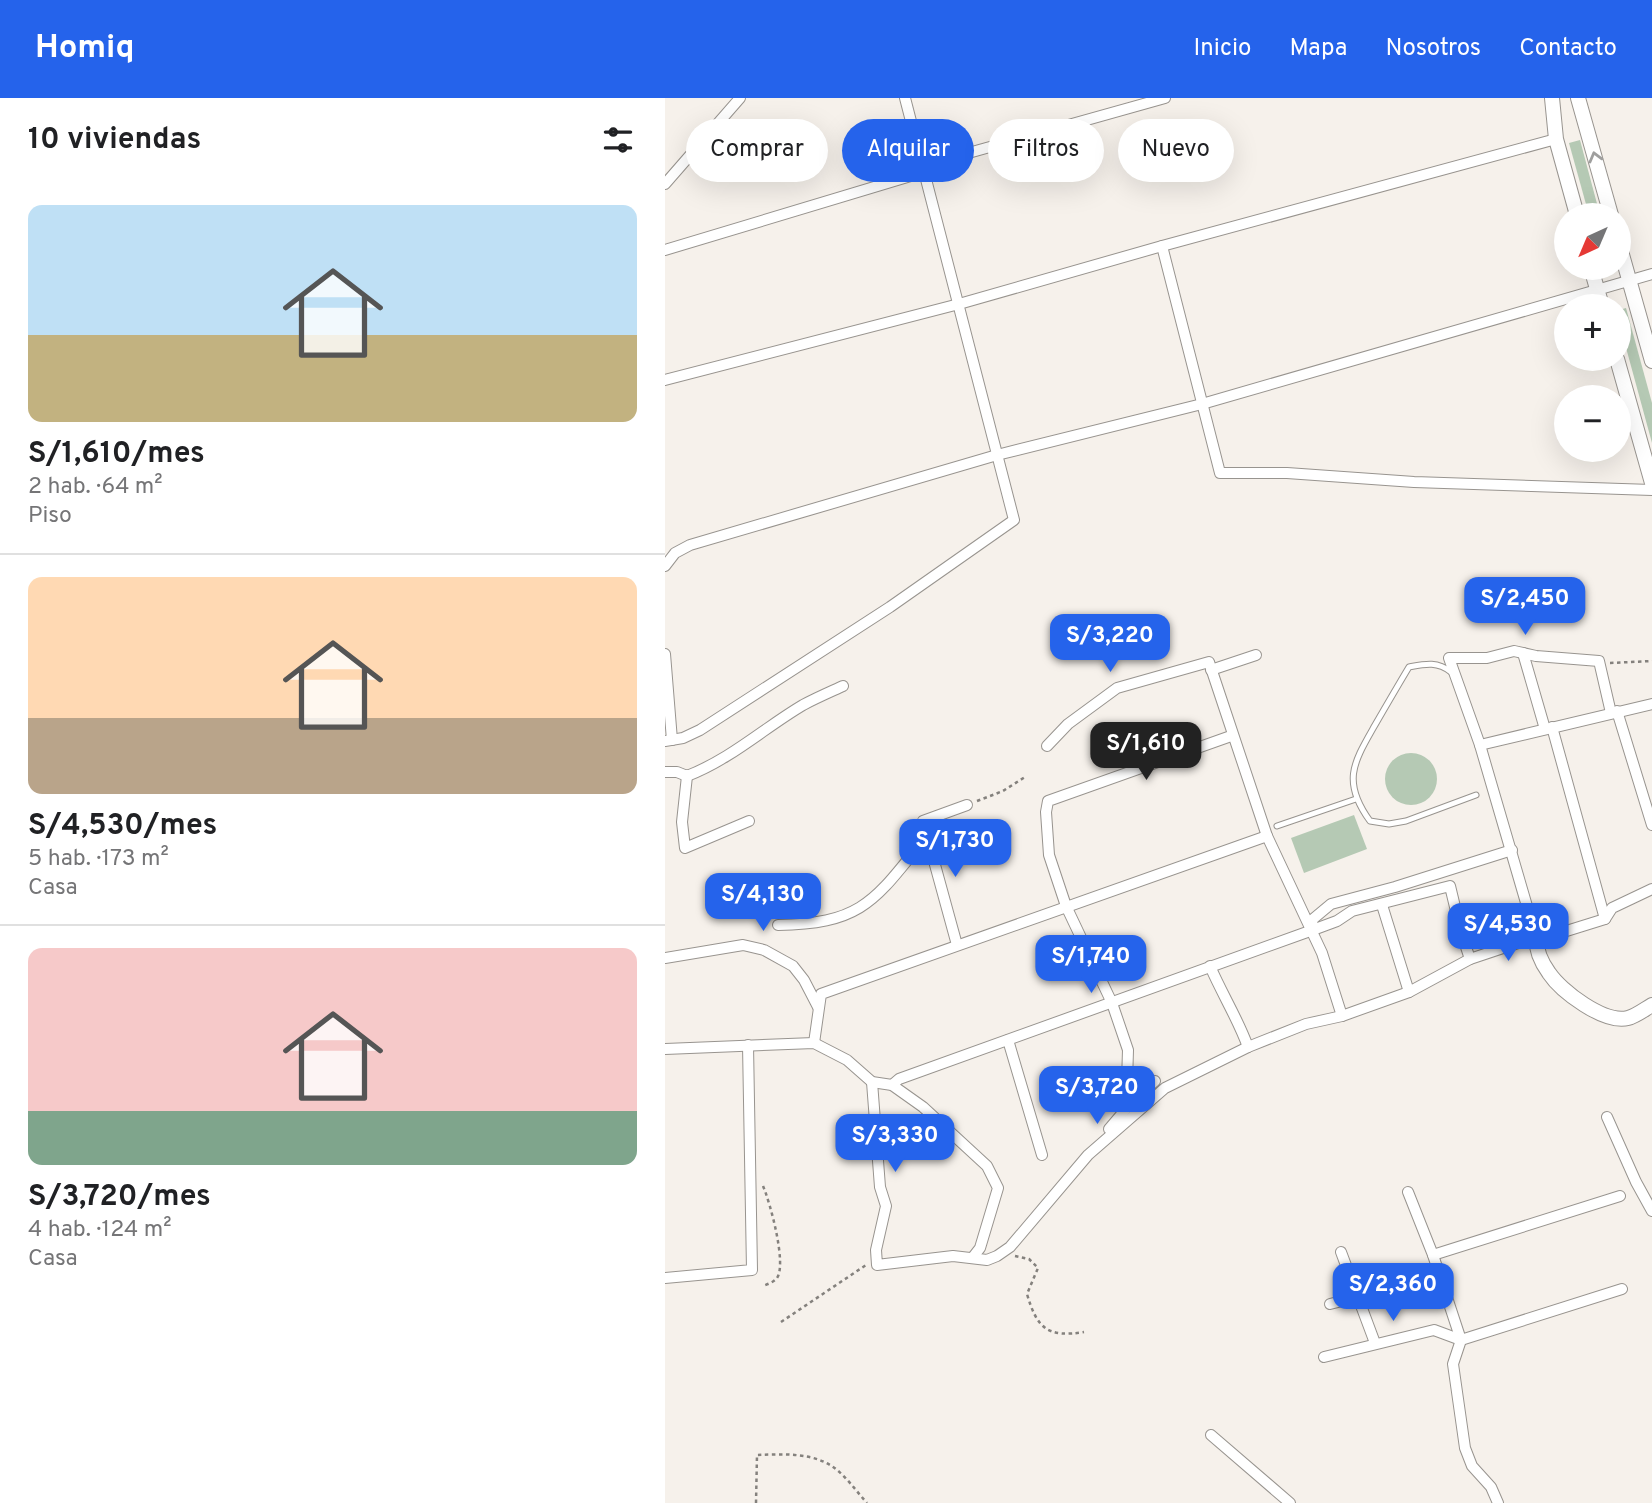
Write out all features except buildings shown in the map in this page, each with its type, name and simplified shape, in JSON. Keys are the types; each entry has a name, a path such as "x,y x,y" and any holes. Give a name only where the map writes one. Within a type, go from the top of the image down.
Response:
{"street":[{"path":"665,184 740,98"},
{"path":"905,98 910,119"},
{"path":"974,152 1124,103 1165,98"},
{"path":"1553,98 1556,139 1574,203"},
{"path":"1578,98 1608,203"},
{"path":"665,380 959,304 1556,139"},
{"path":"665,250 882,182"},
{"path":"665,654 669,741 700,730 891,607 1014,520 926,182"},
{"path":"1162,246 1220,473 1287,473 1414,482 1652,490"},
{"path":"665,566 675,554 690,545 997,455 1202,404 1652,274"},
{"path":"1594,280 1598,294"},
{"path":"1629,281 1652,361"},
{"path":"1620,371 1652,483"},
{"path":"1652,825 1647,794 1614,712 1599,661 1536,656 1514,651 1487,658 1449,657 1480,745 1536,937 1537,950 1548,973 1563,989 1612,1018 1627,1018 1652,1005"},
{"path":"1523,653 1549,728 1605,919"},
{"path":"1211,670 1256,655"},
{"path":"1047,746 1068,724 1117,688 1209,662 1231,736 1267,836 1322,953 1342,1016"},
{"path":"665,772 677,772 687,776 708,768 805,704 843,685"},
{"path":"1480,745 1652,704"},
{"path":"1127,1082 1128,1051 1112,1003 1066,906 1049,855 1045,812 1048,801 1231,736"},
{"path":"687,776 682,822 685,848 749,821"},
{"path":"957,945 923,821 967,805"},
{"path":"778,925 825,923 869,903 927,836"},
{"path":"814,1043 821,994 1267,836"},
{"path":"1310,930 1313,919 1331,904 1395,887 1511,850"},
{"path":"892,1085 899,1079 1326,926 1352,911 1450,886 1470,959"},
{"path":"1088,1155 1165,1088 1248,1047 1306,1024 1342,1016 1409,992 1470,959 1536,937 1605,919 1612,908 1652,889"},
{"path":"1382,905 1409,992"},
{"path":"665,958 743,945 764,950 793,966 804,980 818,1007"},
{"path":"1210,966 1221,992 1240,1024 1248,1047"},
{"path":"1008,1040 1042,1155"},
{"path":"665,1049 814,1043 847,1060 872,1082 892,1085 923,1107 987,1166 999,1188 981,1248 973,1257"},
{"path":"665,1278 752,1270 747,1045"},
{"path":"872,1082 880,1187 886,1206 877,1265 953,1256 987,1260 1002,1253 1017,1239 1132,1102 1156,1081"},
{"path":"1607,1117 1652,1211"},
{"path":"1408,1192 1433,1255 1461,1340 1453,1364 1465,1448 1472,1466 1491,1487 1498,1503"},
{"path":"1433,1255 1620,1196"},
{"path":"1341,1252 1375,1343"},
{"path":"1324,1357 1434,1330 1461,1340 1622,1289"},
{"path":"1329,1304 1358,1297"},
{"path":"1211,1435 1290,1503"}],"lane":[{"path":"1456,677 1442,665 1423,664 1409,667 1359,751 1353,769 1356,799 1370,821 1389,824 1476,795"},
{"path":"1277,826 1356,799"}],"path":[{"path":"1599,661 1652,661"},
{"path":"967,805 1003,791 1025,778"},
{"path":"759,1178 768,1198 770,1216 778,1235 780,1264 776,1280 763,1286"},
{"path":"1002,1253 1029,1259 1036,1264 1038,1268 1027,1294 1034,1315 1043,1329 1060,1334 1084,1332"},
{"path":"781,1322 832,1286 855,1274 877,1256"},
{"path":"756,1503 757,1455 791,1454 826,1462 838,1470 867,1503"}],"green space":[{"path":"1580,140 1597,203 1586,203 1569,143"},
{"path":"1631,326 1652,403 1652,443 1631,366"},
{"path":"1411,753 1430,760 1437,779 1430,798 1411,805 1392,798 1385,779 1392,760"},
{"path":"1354,815 1367,849 1304,873 1291,838"}]}
